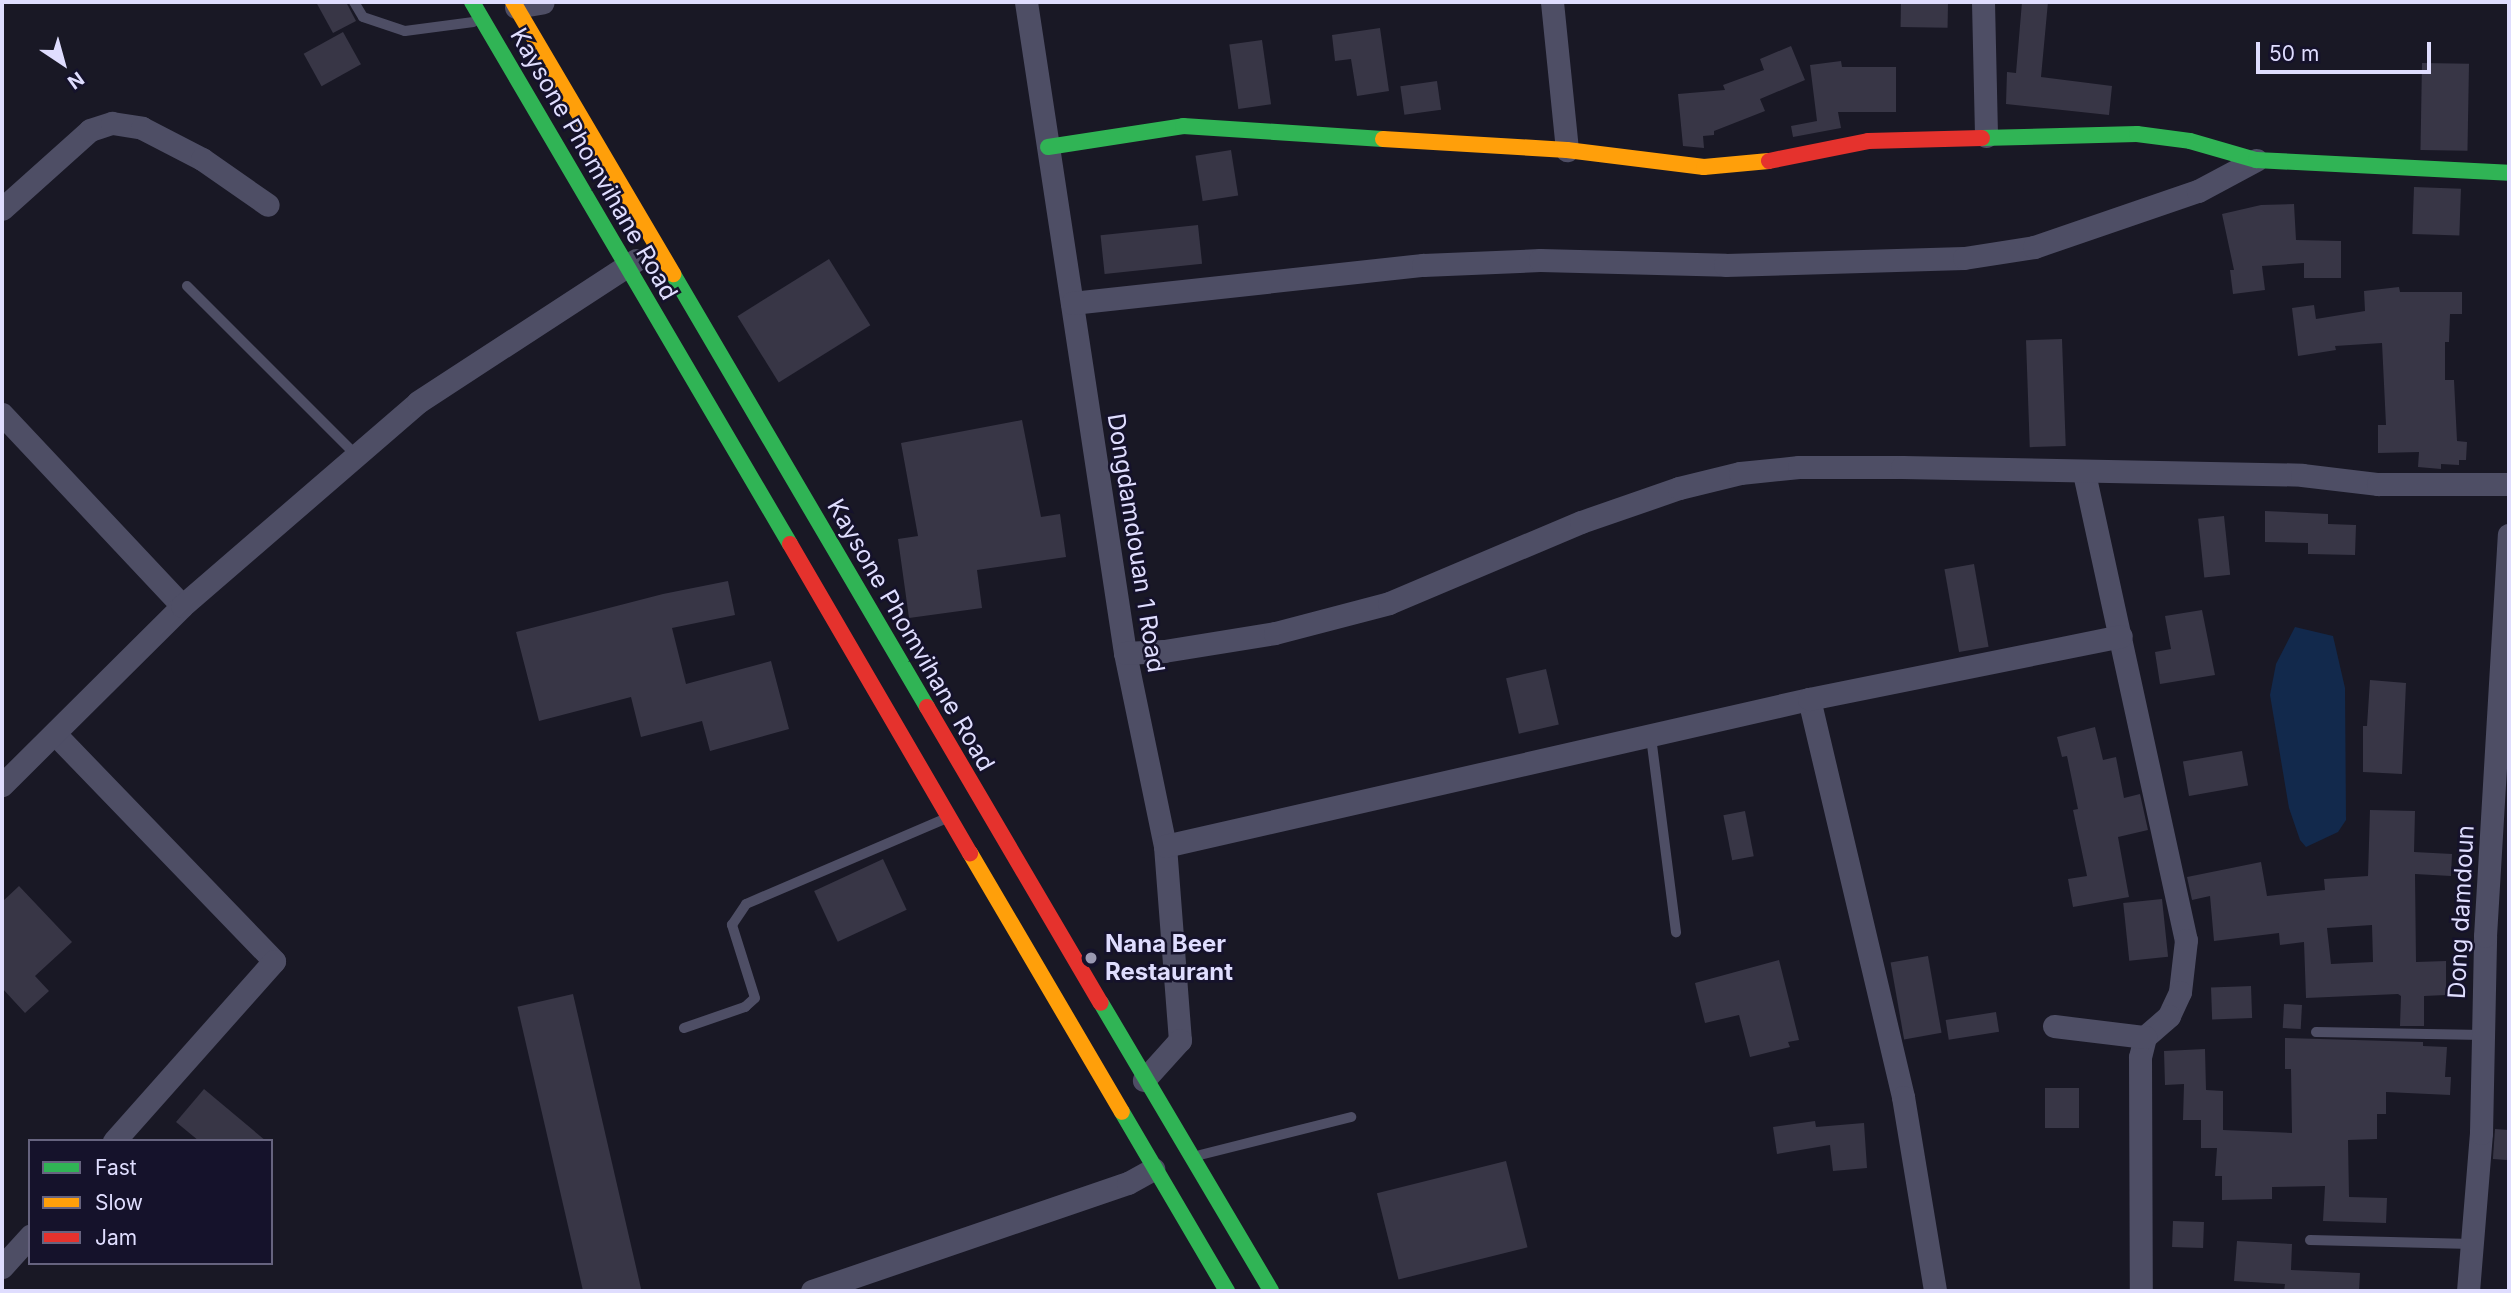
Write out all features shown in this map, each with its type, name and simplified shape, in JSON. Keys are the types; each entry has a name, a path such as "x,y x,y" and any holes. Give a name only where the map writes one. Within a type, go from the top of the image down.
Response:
{"main road":[{"name":"Kaysone Phomvihane Road","path":"472,2 1153,1169 1227,1291"},
{"name":"Kaysone Phomvihane Road","path":"514,5 1270,1291"},
{"path":"1048,147 1182,126 1567,150 1704,167 1755,164 1868,141 2137,134 2190,141 2256,160 2509,173"}],"street":[{"path":"514,5 543,2"},
{"name":"Dongdamdouan 1 Road","path":"1026,2 1125,653 1165,846 1180,1040 1144,1080"},
{"path":"1552,2 1567,150"},
{"path":"1983,2 1986,136"},
{"path":"2,209 90,130 112,123 142,128 202,159 268,205"},
{"path":"1072,303 1423,265 1540,260 1725,265 1965,258 2034,247 2198,191 2256,160"},
{"path":"2,785 182,606 418,402 657,248"},
{"path":"2,414 182,606"},
{"path":"1125,653 1164,651 1275,633 1389,603 1581,522 1679,488 1741,473 1825,467 2062,470 2084,473 2302,475 2378,484 2509,484"},
{"path":"2084,473 2122,636 2186,940 2180,992 2169,1016 2146,1037 2140,1057 2141,1291"},
{"name":"Dong damdoun","path":"2468,1291 2481,1133 2484,936 2509,536"},
{"path":"1165,846 1809,699 2122,636"},
{"path":"1809,699 1903,1097 1935,1291"},
{"path":"55,735 274,961 116,1139"},
{"path":"2054,1026 2146,1037"},
{"path":"812,1291 872,1281 1128,1183 1153,1169"},
{"path":"2,1267 28,1238"}],"lane":[{"path":"354,2 363,17 405,31 483,20"},
{"path":"187,286 356,455"},
{"path":"1651,737 1676,932"},
{"path":"684,1028 745,1007 755,998 732,925 746,904 950,817"},
{"path":"2316,1032 2483,1035"},
{"path":"1190,1158 1237,1143 1351,1116"},
{"path":"2310,1240 2472,1244"}],"water":[{"path":"2295,627 2333,636 2345,688 2346,820 2338,832 2306,847 2300,840 2289,808 2270,695 2276,664"}],"building":[{"path":"316,2 346,2 356,21 333,33"},
{"path":"1901,2 1948,3 1948,28 1901,27"},
{"path":"2022,2 2048,2 2041,77 2112,86 2109,115 2006,104 2007,72 2016,73"},
{"path":"1380,28 1389,91 1357,96 1351,59 1335,61 1332,35"},
{"path":"343,32 361,64 322,86 304,54"},
{"path":"1262,40 1271,104 1238,109 1229,45"},
{"path":"1791,46 1805,80 1760,99 1765,111 1714,131 1714,135 1703,136 1704,148 1683,146 1678,94 1725,90 1723,85 1764,70 1760,59"},
{"path":"1841,61 1842,67 1896,67 1896,112 1838,112 1841,128 1793,137 1791,126 1817,121 1810,65"},
{"path":"2422,63 2469,64 2467,151 2420,150"},
{"path":"1437,81 1441,110 1404,115 1400,86"},
{"path":"1231,150 1238,195 1203,201 1195,156"},
{"path":"2414,187 2461,189 2459,236 2412,234"},
{"path":"2294,204 2296,240 2341,241 2341,278 2304,278 2304,263 2262,266 2265,290 2233,294 2230,270 2234,270 2222,214 2261,205"},
{"path":"1198,225 1202,264 1105,274 1101,235"},
{"path":"829,259 870,325 779,382 737,316"},
{"path":"2399,287 2400,292 2462,292 2462,314 2450,314 2449,342 2445,342 2445,380 2454,380 2457,441 2467,442 2466,460 2459,460 2459,465 2441,464 2441,469 2418,467 2419,452 2378,453 2378,425 2386,425 2382,343 2335,346 2336,350 2298,356 2292,308 2314,305 2316,319 2365,311 2364,291"},
{"path":"2062,339 2066,446 2030,447 2026,340"},
{"path":"1022,420 1041,517 1060,514 1066,557 977,570 982,608 909,618 898,539 918,536 901,443"},
{"path":"2265,511 2328,514 2328,524 2356,525 2355,555 2308,554 2308,543 2265,542"},
{"path":"2224,516 2230,575 2204,577 2198,519"},
{"path":"1974,564 1989,647 1959,652 1944,569"},
{"path":"728,581 735,615 672,628 686,684 771,661 789,729 710,751 702,721 641,737 631,697 539,721 516,632 663,594"},
{"path":"2202,610 2215,675 2160,684 2155,652 2171,649 2165,616"},
{"path":"1546,669 1559,725 1519,734 1506,678"},
{"path":"2370,680 2406,683 2402,774 2363,772 2363,726 2367,726"},
{"path":"2095,727 2103,760 2116,757 2124,798 2140,794 2148,830 2118,837 2129,897 2073,907 2068,879 2087,876 2073,810 2078,809 2067,756 2062,757 2057,737"},
{"path":"2242,751 2248,785 2189,796 2183,761"},
{"path":"2370,810 2415,811 2414,852 2452,854 2451,876 2415,874 2416,962 2446,961 2446,995 2424,996 2424,1026 2400,1026 2401,996 2398,994 2306,998 2304,942 2280,945 2279,933 2214,941 2210,896 2192,900 2187,877 2261,862 2267,896 2325,890 2324,879 2368,876","holes":["2372,925 2373,962 2331,964 2327,928"]},
{"path":"1745,811 1754,856 1732,860 1723,815"},
{"path":"883,859 907,910 838,942 814,891"},
{"path":"19,886 72,942 35,976 49,991 25,1013 2,988 2,902"},
{"path":"2162,899 2168,957 2129,961 2123,903"},
{"path":"1928,956 1942,1033 1904,1039 1891,963"},
{"path":"1779,960 1799,1040 1788,1042 1790,1047 1750,1057 1739,1015 1705,1023 1695,983"},
{"path":"2251,986 2252,1018 2212,1019 2211,987"},
{"path":"573,994 642,1291 583,1291 517,1007"},
{"path":"2284,1004 2302,1005 2301,1029 2283,1028"},
{"path":"1996,1012 1999,1032 1949,1040 1946,1020"},
{"path":"2285,1038 2423,1042 2423,1046 2447,1047 2445,1077 2451,1077 2450,1095 2386,1092 2386,1114 2377,1114 2377,1139 2348,1140 2349,1197 2387,1198 2386,1223 2323,1221 2325,1186 2272,1187 2272,1199 2222,1200 2222,1176 2215,1176 2217,1148 2201,1148 2201,1120 2183,1120 2184,1084 2165,1085 2164,1051 2205,1049 2206,1090 2223,1091 2223,1130 2292,1133 2291,1069 2285,1069"},
{"path":"2045,1088 2079,1088 2079,1128 2045,1128"},
{"path":"204,1089 264,1139 197,1139 176,1122"},
{"path":"1815,1121 1816,1127 1864,1123 1867,1168 1833,1171 1830,1145 1777,1154 1773,1127"},
{"path":"2495,1129 2509,1130 2507,1160 2493,1159"},
{"path":"1506,1161 1528,1247 1398,1280 1377,1193"},
{"path":"2173,1221 2204,1222 2203,1248 2172,1247"},
{"path":"2237,1241 2292,1244 2291,1270 2360,1273 2359,1291 2284,1291 2285,1284 2234,1281"}],"traffic: fast":[{"path":"472,2 790,544"},
{"path":"1048,147 1183,126 1383,139"},
{"path":"1982,138 2137,134 2190,141 2256,160 2509,173"},
{"path":"673,274 927,707"},
{"path":"1101,1003 1271,1291"},
{"path":"1122,1112 1227,1291"}],"traffic: slow":[{"path":"513,2 673,274"},
{"path":"1383,139 1567,150 1704,167 1769,161"},
{"path":"970,853 1122,1112"}],"traffic: jam":[{"path":"1769,161 1868,141 1982,138"},
{"path":"790,544 970,853"},
{"path":"927,707 1101,1003"}],"place":[{"name":"Nana Beer Restaurant","path":"1091,958"}]}
